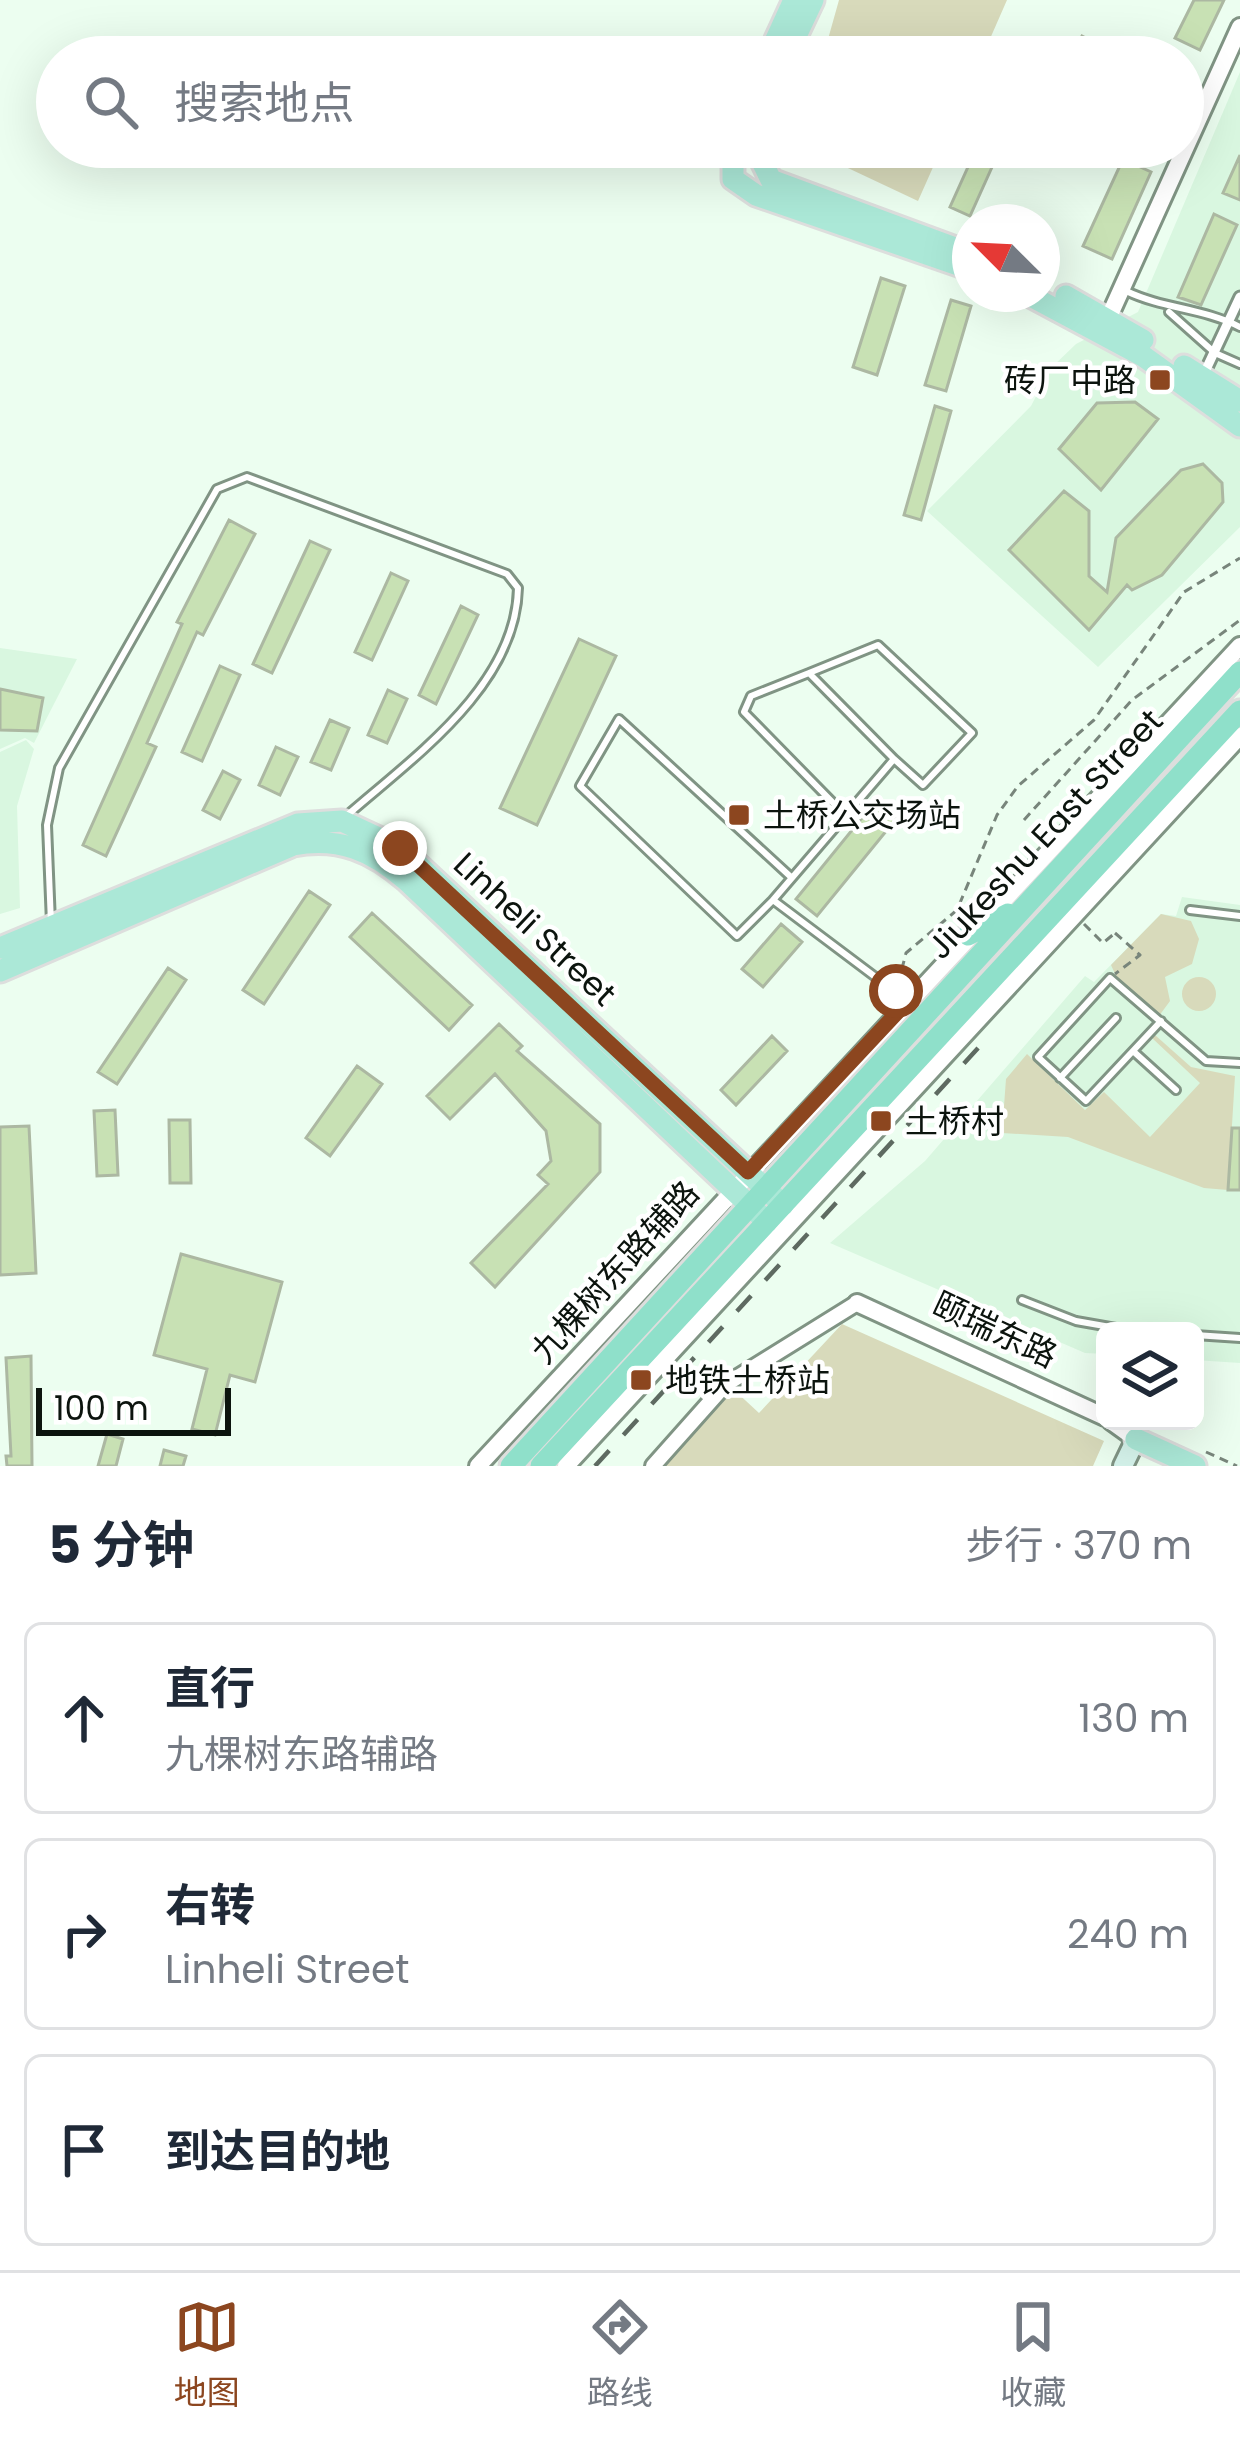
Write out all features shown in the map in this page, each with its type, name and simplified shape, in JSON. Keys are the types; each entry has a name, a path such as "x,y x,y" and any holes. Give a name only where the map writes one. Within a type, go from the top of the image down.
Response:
{"highway":[{"name":"Jiukeshu East Street","path":"511,1466 766,1188 908,1002 1019,909 1240,672"},
{"name":"Jiukeshu East Street","path":"541,1466 1240,711"},
{"path":"968,934 1019,909"},
{"path":"991,981 1024,969"}],"main road":[{"path":"778,36 794,0"},
{"path":"796,36 813,0"},
{"path":"733,168 733,179 756,195 952,262"},
{"path":"764,168 771,180 952,246"},
{"path":"1060,294 1240,401"},
{"path":"1060,312 1143,356 1240,426"},
{"path":"0,948 298,824 342,821"},
{"name":"Linheli Street","path":"342,821 400,848 740,1180 749,1205 767,1222"},
{"name":"Linheli Street","path":"0,971 293,845 335,841 386,863 740,1180 766,1188 783,1205"},
{"path":"1123,1466 1145,1451"},
{"name":"颐瑞东路","path":"1145,1451 1195,1466"}],"street":[{"path":"1204,107 1240,27"},
{"path":"1108,319 1177,168"},
{"path":"1202,378 1234,325 1240,297"},
{"name":"九棵树东路辅路","path":"478,1466 1240,646"},
{"path":"566,1466 1240,736"},
{"path":"653,1466 725,1385 857,1303"},
{"name":"颐瑞东路","path":"857,1303 1096,1413"},
{"name":"颐瑞东路","path":"1121,1430 1145,1451"}],"lane":[{"path":"1122,290 1167,309 1210,312 1234,325"},
{"path":"1167,309 1215,353 1240,364"},
{"path":"51,927 47,825 59,767 217,489 247,477 507,574 518,588 518,610 491,670 454,721 342,821"},
{"path":"809,673 922,785 972,733 878,645 752,696 744,712 846,816"},
{"path":"792,878 619,719 580,785 737,936 792,878 894,759"},
{"path":"773,899 908,1002 941,1035"},
{"path":"1190,910 1240,916"},
{"path":"1161,1022 1086,1101 1038,1057 1110,978 1161,1022 1206,1061 1240,1063"},
{"path":"1060,1078 1116,1018"},
{"path":"1132,1051 1176,1090"},
{"path":"1022,1300 1096,1325"},
{"path":"1204,1336 1240,1338"}],"path":[{"path":"908,1002 906,953 957,910 998,815 1018,786 1094,720 1184,592 1240,558"},
{"path":"1024,820 1132,700 1240,620"},
{"path":"1084,925 1103,944 1114,933 1140,955 1110,978"}],"shaded area":[{"path":"839,0 1007,0 991,36 829,36"},
{"path":"1240,72 1240,527 1098,667 927,511 1031,406 1050,369 1076,344 1138,312 1199,168 1204,168 1204,157"},
{"path":"848,168 933,168 918,201"},
{"path":"0,648 77,659 34,743 25,738 0,749"},
{"path":"26,740 34,749 17,806 20,908 0,914 0,752"},
{"path":"1182,897 1240,905 1240,1363 1204,1361 1204,1322 1096,1322 1096,1354 1085,1353 830,1243 925,1161 1085,976 1094,982 1161,914 1176,916"},
{"path":"1161,914 1191,921 1199,939 1192,964 1165,977 1170,1001 1159,1016 1121,987 1111,965"},
{"path":"1199,977 1211,982 1216,994 1211,1006 1199,1011 1187,1006 1182,994 1187,982"},
{"path":"1155,1035 1191,1067 1235,1076 1228,1190 1204,1188 1068,1137 1002,1133 1006,1079 1027,1054 1085,1110 1104,1092 1150,1137 1200,1083 1152,1038"},
{"path":"842,1324 1104,1441 1093,1466 656,1466 732,1388 759,1413"}],"building":[{"path":"1194,0 1224,0 1204,42 1204,36 1176,36"},
{"path":"1240,155 1240,200 1223,193"},
{"path":"968,168 992,168 975,204 952,204 950,207"},
{"path":"1119,168 1151,172 1112,259 1083,246"},
{"path":"1214,214 1237,225 1201,305 1178,297"},
{"path":"881,278 905,286 877,375 853,367"},
{"path":"952,300 952,312 969,312 946,391 925,385"},
{"path":"1135,402 1158,419 1101,490 1059,449 1097,403"},
{"path":"935,406 951,411 921,520 904,515"},
{"path":"1203,464 1222,483 1223,502 1162,575 1132,590 1127,585 1089,630 1009,550 1064,491 1089,511 1089,576 1107,592 1116,538 1181,470"},
{"path":"229,520 255,534 203,635 197,632 147,743 156,747 106,856 83,845 182,624 177,622"},
{"path":"310,541 330,550 272,673 253,664"},
{"path":"391,573 408,581 372,660 355,652"},
{"path":"461,606 478,615 436,704 419,695"},
{"path":"579,639 616,656 537,825 500,808"},
{"path":"220,666 240,675 202,761 182,752"},
{"path":"0,689 43,698 37,731 0,730"},
{"path":"388,690 407,699 387,743 368,735"},
{"path":"330,720 349,728 331,770 311,762"},
{"path":"276,747 298,757 280,795 259,785"},
{"path":"223,771 240,780 220,819 203,810"},
{"path":"874,803 896,819 817,916 796,899"},
{"path":"309,891 330,905 264,1004 243,990"},
{"path":"372,913 472,1005 449,1030 350,937"},
{"path":"781,924 802,942 763,987 742,969"},
{"path":"168,968 186,980 117,1084 98,1072"},
{"path":"499,1024 522,1046 517,1051 600,1124 600,1172 495,1287 471,1263 548,1184 538,1175 551,1161 546,1131 495,1074 450,1119 427,1096"},
{"path":"772,1036 787,1051 736,1105 721,1090"},
{"path":"357,1066 382,1084 330,1156 306,1138"},
{"path":"115,1110 118,1175 97,1176 94,1111"},
{"path":"169,1120 190,1120 191,1183 170,1183"},
{"path":"29,1126 36,1273 0,1275 0,1127"},
{"path":"1232,1128 1240,1128 1240,1190 1228,1190"},
{"path":"181,1254 282,1282 255,1382 230,1375 215,1435 192,1429 207,1369 154,1355"},
{"path":"31,1356 32,1466 7,1466 6,1456 11,1456 6,1358"},
{"path":"107,1434 123,1439 116,1466 98,1466"},
{"path":"164,1450 186,1456 183,1466 160,1466"}],"railway":[{"path":"595,1466 990,1035"}],"place":[{"name":"砖厂中路","path":"1160,380"},
{"name":"土桥公交场站","path":"739,815"},
{"name":"土桥村","path":"881,1121"},
{"name":"地铁土桥站","path":"641,1380"}],"route":[{"path":"400,848 748,1172 908,1001 896,991"}]}
